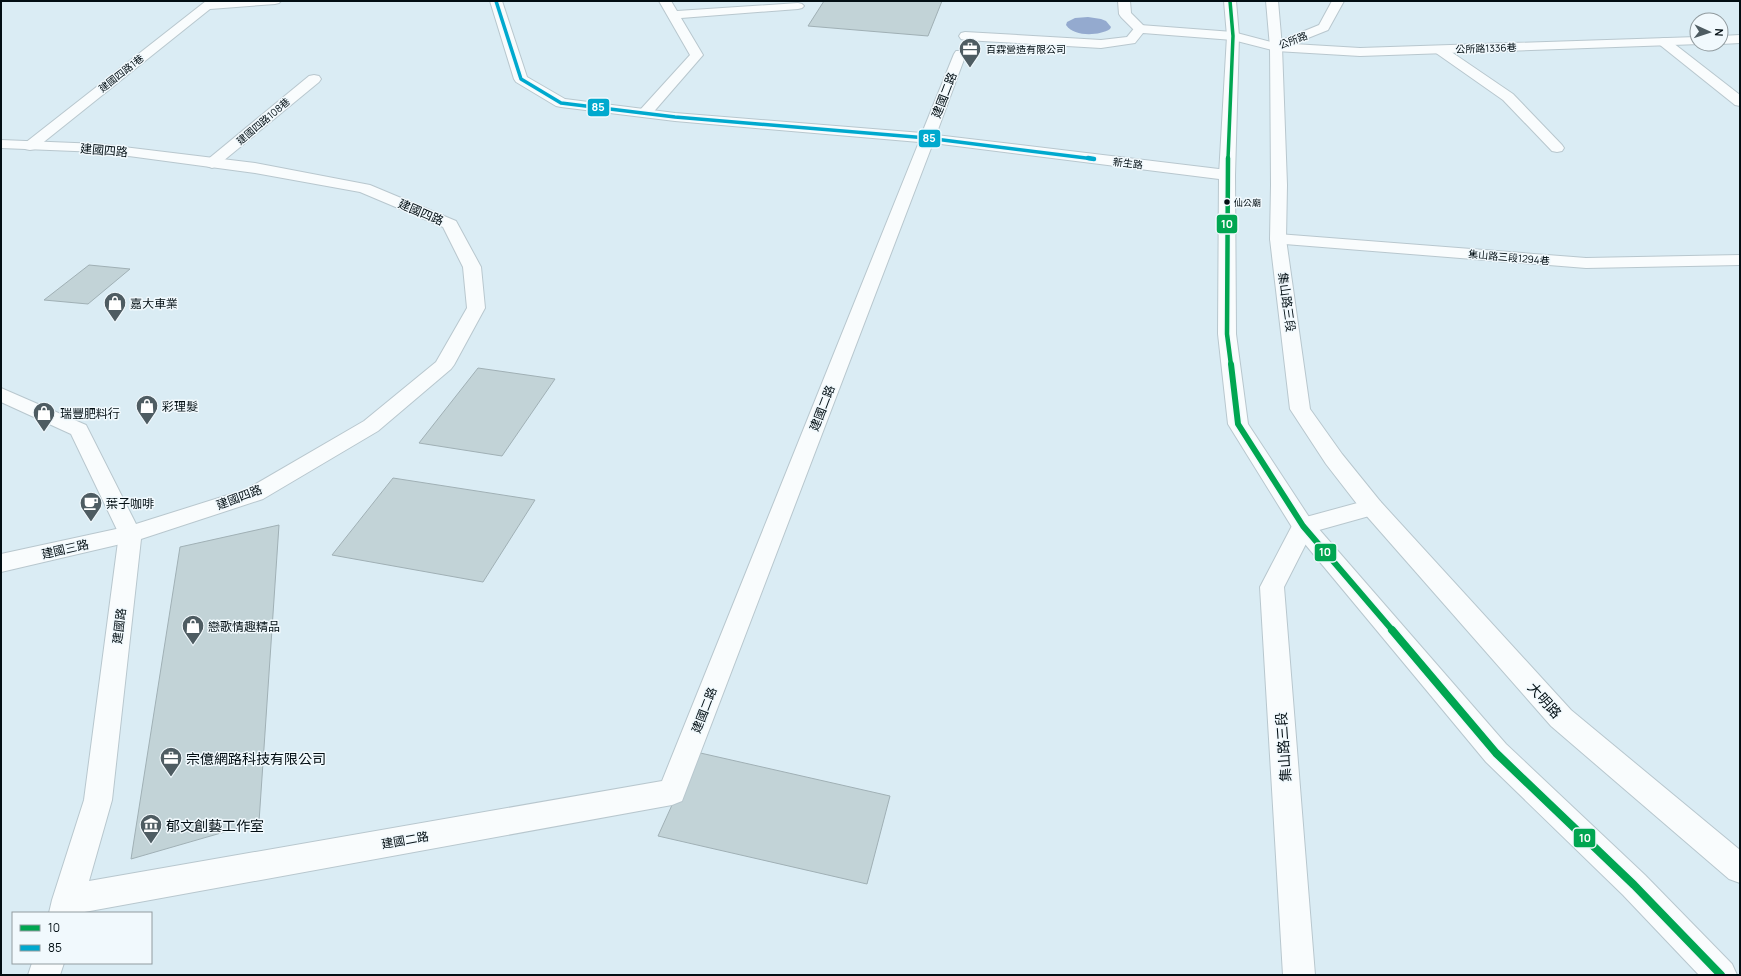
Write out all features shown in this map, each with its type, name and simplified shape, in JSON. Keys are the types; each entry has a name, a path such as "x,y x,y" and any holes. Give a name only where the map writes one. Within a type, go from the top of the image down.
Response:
{"street":[{"path":"210,3 275,1"},
{"name":"新生路","path":"496,1 521,79 561,103 645,113 927,138 1227,175"},
{"path":"645,113 697,55 665,1"},
{"path":"1124,1 1125,14 1140,29"},
{"path":"1230,1 1233,36 1227,175 1227,334 1238,424 1303,526 1496,753 1634,885 1721,975"},
{"name":"集山路三段","path":"1272,1 1276,47 1279,185 1278,239 1300,409 1334,459 1372,507"},
{"name":"公所路","path":"1140,29 1233,36 1276,47 1324,27 1338,1"},
{"name":"建國四路1巷","path":"30,146 210,3"},
{"path":"673,15 798,6"},
{"name":"建國二路","path":"65,907 672,792 962,45 1101,44 1131,40 1140,29"},
{"path":"1729,40 1740,39"},
{"name":"公所路1336巷","path":"1276,47 1360,52 1689,40"},
{"path":"1664,42 1740,102"},
{"path":"1440,50 1508,97 1557,148"},
{"name":"建國四路108巷","path":"212,163 314,79"},
{"name":"建國四路","path":"1,144 99,148 255,168 364,188 450,224 472,267 476,308 444,365 371,426 255,494 130,534"},
{"name":"集山路三段1294巷","path":"1278,239 1586,263 1740,260"},
{"path":"1,394 79,430 130,534"},
{"path":"1303,526 1372,507"},
{"name":"大明路","path":"1372,507 1560,718 1740,869"},
{"name":"集山路三段","path":"1299,975 1272,587 1303,526"},
{"name":"建國路","path":"65,907 98,800 130,534"},
{"name":"建國三路","path":"1,563 130,534"},
{"path":"44,975 48,964"}],"water":[{"path":"1088,17 1106,21 1111,27 1110,29 1100,33 1087,34 1075,32 1066,25 1067,22 1075,18"}],"building":[{"path":"824,1 942,1 928,36 808,26"},
{"path":"89,265 130,269 88,304 44,300"},
{"path":"478,368 555,379 502,456 419,443"},
{"path":"393,478 535,500 483,582 332,555"},
{"path":"279,525 259,822 131,859 180,547"},
{"path":"696,752 890,796 867,884 658,836"}],"transit line":[{"name":"85","path":"496,1 521,79 561,103 675,117 927,138 1094,159"},
{"name":"10","path":"1230,1 1233,36 1227,175 1227,334 1238,424 1303,526 1496,753 1634,885 1721,975"}],"place":[{"name":"百霖營造有限公司","path":"970,68"},
{"name":"仙公廟","path":"1227,202"},
{"name":"嘉大車業","path":"115,322"},
{"name":"彩理髮","path":"147,426"},
{"name":"瑞豐肥料行","path":"44,432"},
{"name":"葉子咖啡","path":"91,522"},
{"name":"戀歌情趣精品","path":"193,646"},
{"name":"宗億網路科技有限公司","path":"171,778"},
{"name":"郁文創藝工作室","path":"151,844"}]}
